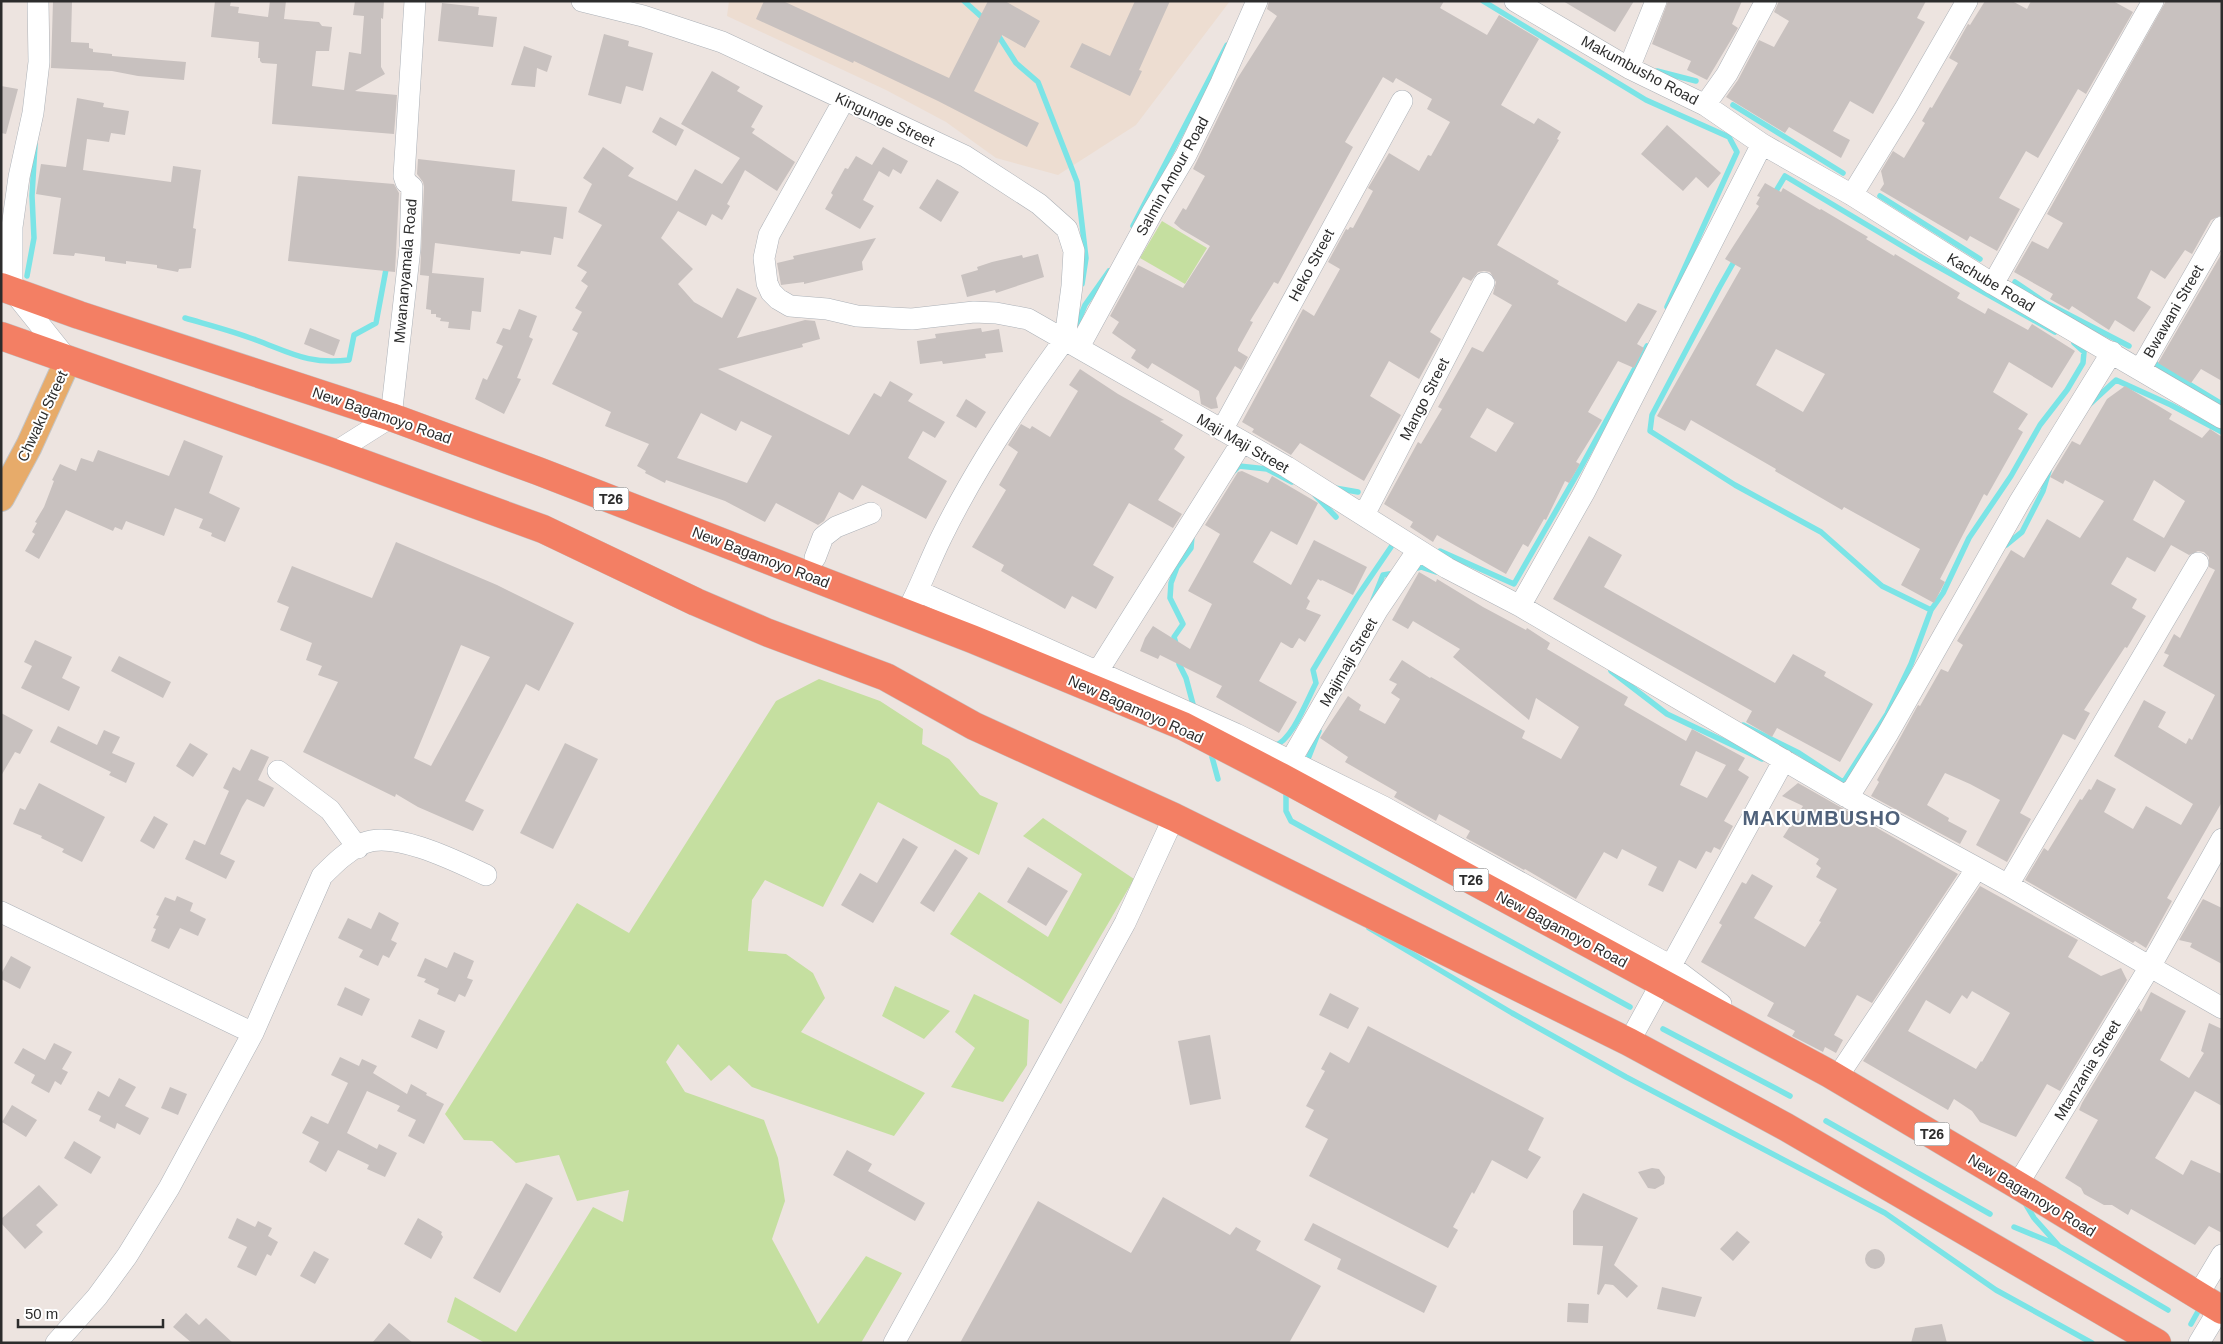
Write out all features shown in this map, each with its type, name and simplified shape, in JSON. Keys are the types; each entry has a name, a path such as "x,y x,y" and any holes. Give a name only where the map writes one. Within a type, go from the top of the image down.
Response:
{"highway":[{"name":"New Bagamoyo Road","path":"6,288 79,315 391,417 912,602 1182,726 1286,769 1666,974 2019,1186 2217,1300"},
{"path":"1,336 543,529 696,602 766,632 886,677 974,726 1174,817 1629,1042 1786,1127 2157,1343"}],"main road":[{"name":"Chwaku Street","path":"1,498 29,446 68,360"}],"street":[{"path":"38,1 39,62 33,113 19,177 6,288 68,360"},
{"name":"Mwananyamala Road","path":"391,417 410,248 412,187 406,182 404,176 415,1"},
{"name":"Kingunge Street","path":"582,1 643,16 722,42 965,156 1040,204 1067,229 1074,251 1072,343"},
{"name":"Salmin Amour Road","path":"912,602 942,536 967,490 1041,372 1072,343 1186,155 1221,83 1257,1"},
{"name":"Makumbusho Road","path":"1515,1 1629,68 1705,105 1762,144"},
{"path":"1629,68 1656,1"},
{"path":"1705,105 1727,74 1766,1"},
{"path":"1852,195 1911,99 1967,1"},
{"path":"1993,284 2153,1"},
{"name":"Maji Maji Street","path":"844,100 769,235 764,258 767,283 771,292 790,306 826,309 858,316 912,319 974,312 996,313 1028,319 1222,430 1364,515 1447,568 1520,606 1845,796 2008,885 2222,1008"},
{"name":"Heko Street","path":"1222,430 1402,101"},
{"path":"1520,606 1585,491 1762,144"},
{"name":"Kachube Road","path":"1762,144 1852,195 1993,284 2222,418"},
{"name":"Bwawani Street","path":"2140,370 2222,226"},
{"name":"Mango Street","path":"1364,515 1484,283"},
{"path":"1845,796 1854,788 1887,734 2020,501 2112,352"},
{"path":"334,453 391,417"},
{"path":"1098,671 1242,442"},
{"path":"815,558 823,537 836,527 871,513"},
{"name":"Majimaji Street","path":"1286,769 1378,609 1418,550"},
{"path":"2008,885 2198,563"},
{"path":"912,602 1098,671 1286,769"},
{"path":"1629,1042 1784,760"},
{"path":"278,772 330,810 358,848"},
{"path":"894,1343 1125,923 1174,817"},
{"name":"Mtanzania Street","path":"2024,1174 2150,966 2222,839"},
{"path":"56,1343 97,1297 127,1256 169,1188 253,1033 322,876 341,857 365,842 390,841 434,850 486,875"},
{"path":"1838,1076 1977,868"},
{"path":"1,912 253,1033"},
{"path":"1666,974 1753,1029 2024,1174 2217,1300"},
{"path":"2199,1343 2217,1300 2222,1255"}],"shaded area":[{"path":"729,1 1230,1 1136,125 1058,175 996,158 946,122 886,90 727,16"}],"green space":[{"path":"1162,221 1207,248 1185,284 1140,258"},
{"path":"819,679 880,701 923,729 922,744 949,759 980,795 998,803 979,855 878,802 823,907 765,880 752,900 748,951 786,954 813,973 825,998 801,1032 925,1093 894,1136 752,1087 729,1065 711,1081 678,1044 666,1062 685,1092 764,1120 778,1158 785,1201 772,1239 818,1324 866,1256 902,1273 861,1343 485,1343 447,1322 455,1297 516,1332 593,1207 623,1222 629,1190 577,1201 559,1155 516,1163 492,1141 464,1140 445,1114 577,903 629,933 776,701"},
{"path":"1043,818 1134,879 1061,1004 950,934 979,892 1048,937 1082,874 1023,836"},
{"path":"895,986 950,1011 924,1039 882,1016"},
{"path":"974,994 1029,1020 1027,1065 1003,1102 951,1087 975,1048 955,1032"}],"building":[{"path":"53,1 72,1 71,42 89,43 89,48 93,49 93,52 112,54 112,56 186,62 184,80 138,76 112,71 51,68"},
{"path":"215,1 231,1 230,6 239,7 238,13 268,17 270,1 286,1 284,19 319,22 322,26 332,27 329,51 316,51 312,86 344,90 349,52 361,54 364,16 353,15 355,1 384,1 383,19 381,18 381,67 385,74 355,91 397,95 394,134 272,124 277,64 262,63 260,61 260,58 258,58 259,42 211,37"},
{"path":"764,1 783,1 949,78 988,1 1005,1 1040,21 1025,48 1002,35 974,91 1039,123 1027,147 938,101 854,61 853,63 756,19"},
{"path":"1135,1 1170,1 1139,70 1142,71 1130,96 1070,67 1082,43 1110,56"},
{"path":"1269,1 1444,1 1440,8 1487,35 1499,15 1539,39 1501,105 1534,124 1538,118 1561,132 1557,139 1559,140 1497,245 1559,281 1557,284 1626,322 1638,303 1657,311 1637,344 1644,348 1634,368 1618,361 1588,412 1602,420 1576,462 1580,464 1569,483 1565,481 1546,520 1544,519 1528,547 1523,544 1506,574 1437,535 1433,542 1410,527 1413,522 1384,504 1418,442 1421,444 1442,409 1438,407 1472,347 1483,352 1512,305 1493,294 1496,282 1490,272 1478,272 1471,281 1463,277 1430,332 1441,339 1419,379 1389,361 1370,396 1401,415 1364,481 1300,443 1291,455 1252,432 1254,429 1242,422 1303,309 1314,316 1340,269 1328,262 1346,229 1353,228 1373,191 1368,188 1389,153 1419,171 1428,155 1431,156 1450,122 1427,109 1432,99 1396,78 1393,83 1383,77 1345,142 1353,147 1278,284 1274,282 1250,321 1253,322 1238,349 1238,351 1248,357 1241,370 1235,366 1216,398 1218,408 1211,409 1201,404 1199,391 1152,363 1148,369 1131,358 1136,350 1112,333 1119,322 1110,316 1138,265 1183,288 1210,246 1174,223 1183,208 1186,210 1205,176 1193,169 1237,79 1277,16 1267,9","holes":["1487,408 1514,423 1496,452 1470,437"]},
{"path":"1563,1 1634,1 1615,32"},
{"path":"1668,1 1742,1 1732,24 1738,28 1707,80 1687,70 1691,61 1652,44"},
{"path":"1779,1 1926,1 1917,18 1925,22 1873,114 1850,101 1833,131 1850,140 1841,158 1789,127 1785,133 1726,97 1738,80 1759,40 1774,47 1789,21 1774,12"},
{"path":"1985,1 2012,1 2027,9 2031,1 2113,1 2133,12 2086,94 2078,89 2038,158 2026,151 1999,198 2020,209 1997,251 1970,236 1967,241 1880,190 1884,184 1881,171 1893,151 1904,158 1925,123 1922,121 1930,107 1932,108 1958,63 1949,58 1968,24 1970,25"},
{"path":"2166,1 2222,1 2222,215 2211,220 2192,254 2185,250 2165,279 2151,270 2137,298 2151,307 2134,332 2115,320 2109,330 2072,306 2069,310 2050,299 2053,294 2014,272 2032,241 2048,249 2063,223 2047,214"},
{"path":"442,3 479,7 478,15 497,17 493,47 438,41"},
{"path":"604,34 629,41 628,46 653,53 643,91 626,86 621,104 588,95"},
{"path":"524,46 552,56 547,72 537,68 535,87 511,85"},
{"path":"712,71 740,87 737,91 763,106 751,127 755,129 752,133 795,162 777,191 745,170 727,204 730,206 722,220 712,214 706,226 678,211 661,238 693,269 678,284 694,302 722,318 737,288 757,298 737,338 805,320 815,321 820,339 802,344 803,347 718,369 849,435 874,393 881,397 890,381 913,394 908,401 945,422 935,438 923,431 908,458 947,481 926,519 862,485 853,500 839,492 824,521 818,525 776,503 765,522 725,501 666,480 665,483 645,473 646,471 637,466 649,444 605,426 611,412 552,384 578,333 572,330 582,312 575,308 588,286 581,281 587,272 577,266 602,225 578,212 592,184 583,178 603,147 634,168 628,176 677,201 695,169 722,184 740,158 681,124","holes":["701,413 736,431 741,421 772,436 747,483 677,458"]},
{"path":"1,86 18,89 6,134 1,133"},
{"path":"77,98 104,103 103,107 129,111 125,135 111,133 109,142 87,139 83,170 171,182 173,166 201,170 193,228 196,229 191,268 179,269 178,272 157,268 157,265 126,261 126,264 105,261 105,257 75,253 74,256 53,254 61,198 36,194 41,164 66,167"},
{"path":"660,117 684,130 676,146 652,132"},
{"path":"1667,125 1721,173 1708,188 1696,177 1683,191 1641,154"},
{"path":"883,147 908,161 901,174 893,169 889,177 879,171 863,200 874,206 860,229 825,209 833,195 831,193 845,168 848,169 856,156 872,165"},
{"path":"418,159 515,170 512,201 567,207 563,239 554,237 551,255 521,251 520,254 435,243 432,273 484,278 481,312 472,311 470,330 448,328 449,322 440,321 441,318 436,317 436,314 431,314 431,310 426,309 429,276 420,275 424,187 417,174"},
{"path":"298,176 394,184 399,193 395,272 288,261"},
{"path":"937,179 959,192 941,222 919,208"},
{"path":"1765,183 1781,192 1783,188 1868,237 1866,239 1894,256 1895,254 1960,293 1957,298 1985,314 1988,308 2028,330 2032,324 2075,351 2052,388 2009,362 1993,392 2028,414 2018,429 2023,432 1987,496 1984,494 1940,579 1945,582 1934,603 1901,585 1920,549 1844,507 1842,510 1691,420 1685,431 1657,416 1741,268 1725,259 1759,206 1756,204 1760,197 1757,196","holes":["1776,349 1825,374 1803,412 1756,385"]},
{"path":"876,238 862,262 863,270 804,284 804,282 781,285 777,263 794,259 793,256"},
{"path":"2222,253 2222,381 2201,369 2191,383 2158,363"},
{"path":"1038,254 1044,277 996,293 995,290 967,297 961,275 978,270 977,267 992,262 1022,255 1023,258"},
{"path":"519,309 537,316 529,337 533,339 517,378 521,379 504,414 475,399 483,378 487,380 503,346 496,343 503,328 510,330"},
{"path":"310,328 340,340 334,356 304,344"},
{"path":"981,328 982,332 999,329 1003,352 985,354 986,358 943,364 942,361 920,364 917,341 936,338 935,334"},
{"path":"1080,369 1118,394 1164,420 1160,421 1183,435 1174,449 1185,457 1158,500 1182,514 1173,528 1129,503 1093,565 1114,577 1096,609 1072,596 1065,609 1001,571 1004,565 972,547 1006,490 999,485 1018,452 1008,445 1021,424 1030,429 1032,426 1050,437 1078,391 1069,385"},
{"path":"2125,386 2172,414 2169,419 2202,438 2210,429 2222,437 2222,802 2167,898 2172,901 2146,948 2135,941 2133,943 2025,880 2044,848 2048,851 2080,799 2082,800 2089,789 2091,790 2097,779 2116,789 2104,812 2133,829 2146,806 2181,825 2193,804 2114,756 2144,700 2166,712 2158,727 2186,744 2189,738 2192,740 2215,695 2163,666 2169,655 2164,653 2174,634 2180,638 2215,570 2209,567 2209,557 2204,552 2198,551 2189,555 2171,545 2155,572 2127,557 2111,584 2137,599 2132,608 2146,616 2127,648 2125,647 2084,710 2090,713 2075,740 2063,734 2020,813 2031,819 2007,862 1976,845 2000,800 1970,784 1945,773 1927,805 1949,818 1948,821 1967,831 1960,844 1871,796 1879,782 1877,780 1918,705 1920,706 1941,669 1948,672 1963,645 1957,641 2011,550 2024,558 2047,519 2080,538 2104,501 2065,480 2063,484 2050,477 2072,441 2080,445 2107,399","holes":["2154,480 2185,501 2164,538 2133,520"]},
{"path":"966,399 986,412 976,428 956,416"},
{"path":"184,440 223,456 209,493 240,508 225,542 211,536 212,533 199,528 203,519 175,508 164,536 126,521 122,530 115,527 113,531 66,510 39,559 25,551 35,534 32,532 37,523 35,522 44,507 54,481 52,480 60,464 76,471 81,458 93,462 98,450 169,476"},
{"path":"1242,471 1268,483 1272,476 1318,503 1297,545 1271,531 1253,562 1291,585 1314,540 1367,567 1353,595 1318,579 1307,598 1310,601 1306,609 1321,615 1305,642 1299,638 1293,648 1291,648 1281,642 1259,681 1297,702 1279,733 1216,697 1222,686 1160,655 1158,659 1140,651 1145,638 1153,626 1190,649 1212,604 1188,591 1220,534 1205,525 1238,472"},
{"path":"1589,536 1622,555 1604,587 1775,683 1793,654 1826,672 1824,676 1873,704 1840,762 1777,728 1772,737 1746,722 1752,711 1553,599"},
{"path":"396,542 497,585 574,623 539,691 526,684 465,801 484,810 473,831 418,807 396,794 395,797 303,752 338,682 318,675 322,666 306,660 312,643 280,630 289,607 277,602 292,566 372,598","holes":["461,645 490,657 431,766 414,758"]},
{"path":"1419,572 1436,582 1437,579 1483,607 1526,630 1527,628 1550,643 1547,649 1628,697 1624,705 1686,741 1692,729 1745,758 1738,770 1749,777 1724,821 1733,826 1720,850 1714,847 1711,853 1706,851 1696,869 1679,860 1663,892 1648,885 1657,867 1622,849 1617,859 1604,852 1576,899 1525,869 1466,838 1470,831 1439,814 1436,821 1394,797 1397,792 1345,762 1348,757 1320,738 1348,696 1361,705 1359,710 1385,724 1400,699 1391,693 1397,684 1389,680 1402,660 1430,678 1525,731 1522,738 1561,759 1579,727 1536,698 1529,720 1453,657 1460,649 1413,621 1408,629 1392,620","holes":["1696,751 1726,765 1707,798 1680,785"]},
{"path":"35,640 72,657 62,678 80,687 69,711 21,688 32,666 24,662"},
{"path":"119,656 171,682 163,698 111,671"},
{"path":"1,713 33,730 20,754 15,752 1,776"},
{"path":"58,726 97,745 104,730 120,737 112,753 135,763 126,783 109,775 111,772 50,742"},
{"path":"190,743 208,754 193,777 176,766"},
{"path":"565,743 598,759 553,849 520,833"},
{"path":"251,749 269,757 258,780 274,788 264,807 247,799 242,807 220,854 235,861 226,879 185,859 194,840 205,845 229,791 223,788 233,767 240,771"},
{"path":"39,783 105,817 82,862 62,852 64,849 41,838 42,836 13,824 20,808 25,810"},
{"path":"1798,783 1958,874 1872,1003 1857,995 1834,1035 1843,1040 1836,1053 1825,1047 1823,1052 1792,1036 1795,1031 1767,1016 1774,1003 1701,962 1722,925 1719,923 1742,882 1746,884 1752,874 1773,886 1754,918 1805,947 1821,922 1819,921 1837,889 1816,877 1821,868 1816,864 1819,859 1783,837 1803,806 1782,796"},
{"path":"154,816 168,824 154,849 140,841"},
{"path":"903,838 918,847 873,923 841,905 860,873 877,883"},
{"path":"955,849 968,858 934,912 920,903"},
{"path":"1028,867 1068,891 1046,926 1007,902"},
{"path":"1980,886 2078,940 2068,957 2101,976 2121,968 2127,980 2060,1091 2047,1084 2016,1137 1980,1122 1972,1111 1954,1099 1948,1110 1863,1061","holes":["1972,991 2010,1013 1976,1069 1908,1031 1926,1000 1950,1014 1962,995 1967,999"]},
{"path":"177,896 193,903 190,911 206,919 198,936 180,928 169,949 151,941 156,929 153,928 159,916 156,915 165,897 175,901"},
{"path":"2203,899 2222,908 2222,964 2190,947 2192,943 2179,940"},
{"path":"379,912 399,923 391,940 397,943 389,958 383,955 378,966 359,957 363,950 338,938 348,918 371,929"},
{"path":"454,952 474,961 467,978 473,980 465,997 459,994 455,1002 437,994 439,989 424,982 426,979 417,976 425,958 447,968"},
{"path":"11,956 31,967 20,989 1,979 1,974"},
{"path":"345,987 370,999 362,1016 337,1005"},
{"path":"2151,992 2186,1011 2160,1060 2189,1078 2204,1053 2201,1051 2209,1023 2222,1029 2222,1106 2195,1091 2155,1158 2183,1175 2191,1160 2222,1174 2222,1233 2209,1226 2195,1245 2131,1209 2128,1215 2112,1205 2104,1205 2084,1194 2081,1188 2065,1178 2098,1120 2079,1110 2082,1103 2139,1008 2141,1012"},
{"path":"1330,993 1359,1008 1348,1029 1319,1015"},
{"path":"419,1019 445,1031 437,1049 411,1037"},
{"path":"1368,1026 1544,1118 1528,1150 1541,1157 1527,1179 1492,1160 1474,1194 1472,1192 1453,1227 1458,1230 1448,1248 1309,1176 1328,1139 1305,1127 1314,1110 1306,1106 1325,1071 1321,1069 1330,1052 1349,1063"},
{"path":"1210,1035 1221,1099 1190,1105 1178,1041"},
{"path":"54,1043 72,1052 62,1069 68,1072 61,1085 55,1081 49,1093 31,1083 35,1075 14,1063 23,1048 45,1060"},
{"path":"340,1057 359,1066 362,1059 377,1066 373,1073 407,1094 411,1084 427,1093 426,1095 444,1104 424,1144 408,1136 416,1120 397,1111 400,1106 367,1091 347,1133 377,1149 379,1144 397,1153 385,1177 367,1169 369,1165 338,1150 326,1172 309,1162 319,1142 302,1133 311,1116 328,1124 348,1083 331,1075"},
{"path":"119,1078 136,1087 125,1106 149,1118 140,1135 117,1123 115,1129 99,1121 101,1116 88,1110 98,1091 109,1097"},
{"path":"170,1087 187,1094 178,1115 161,1108"},
{"path":"12,1105 37,1120 26,1137 2,1122"},
{"path":"74,1141 101,1157 91,1174 64,1158"},
{"path":"847,1150 872,1164 868,1171 925,1203 915,1221 833,1175"},
{"path":"1652,1168 1659,1169 1665,1177 1664,1184 1655,1189 1648,1188 1638,1172"},
{"path":"526,1183 553,1198 500,1293 473,1278"},
{"path":"39,1185 58,1205 36,1225 43,1232 25,1249 1,1223 1,1219"},
{"path":"1583,1193 1638,1218 1614,1265 1638,1286 1627,1298 1613,1285 1605,1284 1599,1295 1597,1294 1603,1246 1573,1245 1573,1211"},
{"path":"1163,1197 1230,1235 1236,1227 1261,1241 1256,1250 1321,1286 1289,1343 960,1343 1038,1201 1131,1253"},
{"path":"237,1218 255,1227 258,1221 272,1228 268,1236 278,1242 271,1256 267,1254 256,1276 237,1267 247,1247 228,1238"},
{"path":"418,1218 442,1232 443,1237 431,1259 404,1244"},
{"path":"1313,1223 1437,1286 1424,1313 1337,1269 1341,1259 1304,1240"},
{"path":"1737,1231 1750,1242 1733,1261 1720,1249"},
{"path":"1875,1249 1882,1252 1885,1259 1882,1266 1875,1269 1868,1266 1865,1259 1868,1252"},
{"path":"314,1251 329,1259 315,1284 300,1276"},
{"path":"1662,1287 1702,1297 1695,1317 1657,1309"},
{"path":"1568,1303 1589,1304 1588,1323 1567,1322"},
{"path":"186,1313 199,1325 206,1318 233,1343 192,1343 173,1327"},
{"path":"389,1323 413,1343 372,1343"},
{"path":"1942,1324 1947,1343 1911,1343 1915,1328"}],"waterway":[{"path":"964,1 985,20"},
{"path":"1483,1 1646,100 1729,137 1737,152 1667,307"},
{"path":"996,32 1016,63 1038,82 1077,182 1086,258 1082,284"},
{"path":"1133,226 1227,45"},
{"path":"1657,71 1696,81"},
{"path":"1733,105 1843,173"},
{"path":"27,276 34,238 32,196 35,145"},
{"path":"1773,196 1785,176 1919,256 2055,332"},
{"path":"1880,196 1980,259"},
{"path":"1736,258 1652,415 1650,431 1735,485 1821,532 1882,586 1931,610"},
{"path":"185,318 239,334 301,357 323,361 349,360 354,335 376,323 387,264"},
{"path":"1076,327 1085,305 1109,271"},
{"path":"2015,282 2046,303 2129,346"},
{"path":"1843,783 1887,714 1911,664 1931,610 1943,593 1969,538 2011,476 2040,425 2067,390 2083,363 2084,352 2074,343"},
{"path":"1440,551 1514,584 1580,469 1647,346"},
{"path":"2156,364 2222,404"},
{"path":"2090,404 2116,380 2171,405 2222,432"},
{"path":"1234,471 1239,466 1267,469 1292,482"},
{"path":"2006,545 2022,532 2043,491 2049,471"},
{"path":"1335,488 1358,492"},
{"path":"1315,495 1336,517"},
{"path":"1177,647 1174,637 1183,624 1170,598 1171,583 1177,567 1191,548 1192,536"},
{"path":"1274,746 1281,743 1293,728 1316,683 1313,670 1357,597 1391,547"},
{"path":"1413,569 1421,567 1436,572"},
{"path":"1373,600 1383,575 1395,573"},
{"path":"1179,658 1179,664 1186,678 1194,708"},
{"path":"1611,671 1667,714 1762,759"},
{"path":"1743,725 1799,753 1846,784"},
{"path":"1308,759 1319,731"},
{"path":"1218,755 1212,757 1218,779"},
{"path":"1286,795 1286,811 1291,821 1630,1007"},
{"path":"1369,928 1512,1013 1626,1077 1885,1213 1996,1290 2092,1343"},
{"path":"1663,1029 1790,1096"},
{"path":"1826,1121 1990,1214"},
{"path":"2025,1203 2034,1218 2059,1246 2168,1310"},
{"path":"2014,1227 2058,1245"},
{"path":"2191,1324 2201,1306"}],"district":[{"name":"MAKUMBUSHO","path":"1822,818"}]}
